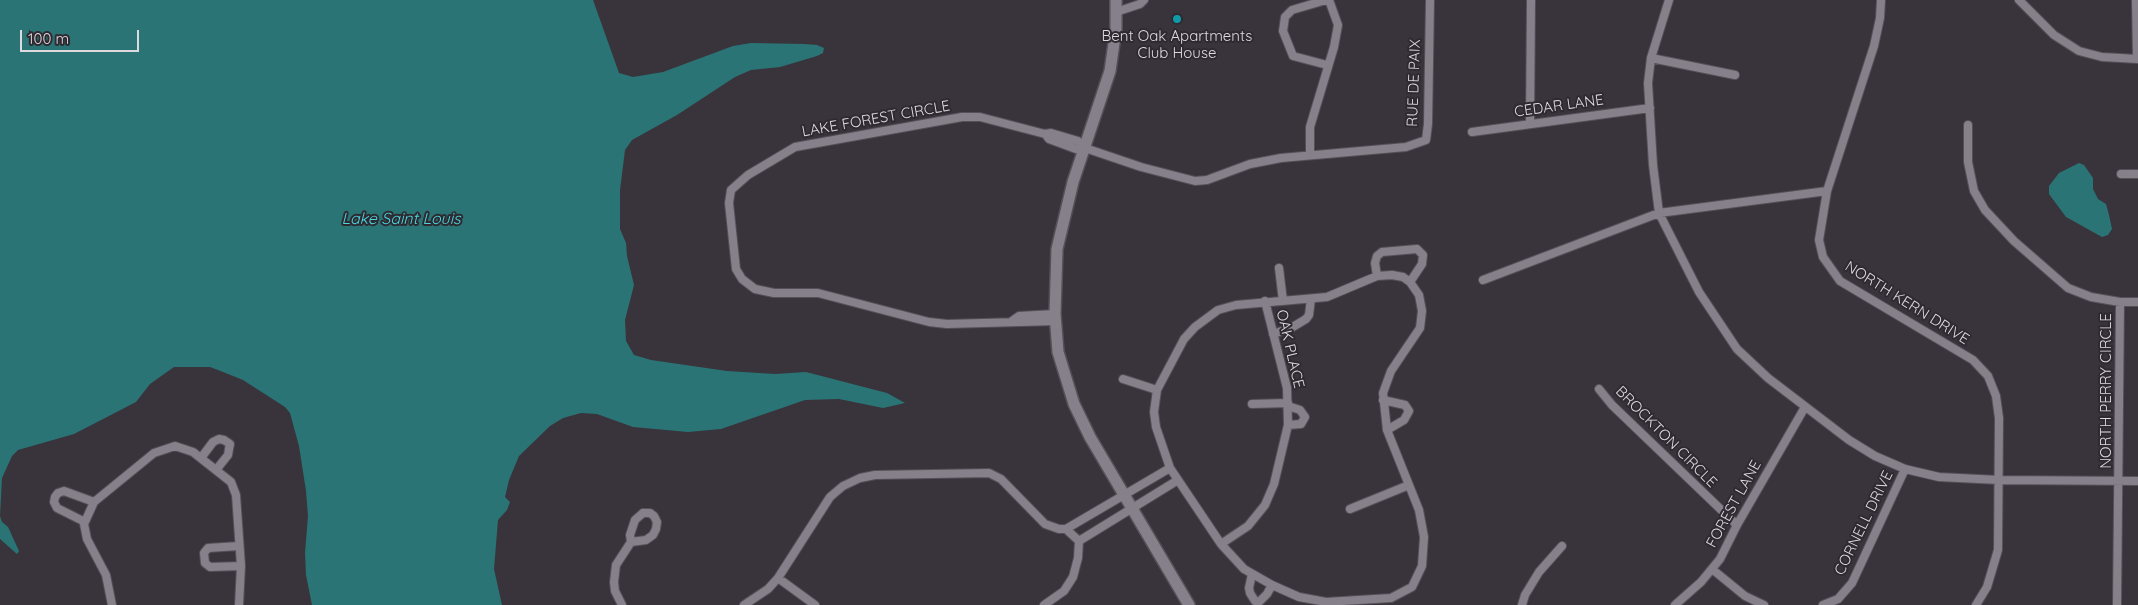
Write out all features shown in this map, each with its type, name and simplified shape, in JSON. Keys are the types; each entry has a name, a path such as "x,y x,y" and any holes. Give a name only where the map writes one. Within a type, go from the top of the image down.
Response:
{"main road":[{"path":"1116,6 1114,50 1110,72 1073,182 1057,249 1056,317 1058,352 1074,404 1090,437 1189,605"}],"street":[{"path":"1116,6 1140,4 1144,0"},
{"path":"1310,154 1310,126 1334,47 1338,26 1328,0 1292,10 1285,17 1283,31 1293,56 1327,65"},
{"name":"RUE DE PAIX","path":"1085,148 1141,167 1195,181 1207,180 1250,164 1310,154 1406,147 1426,140 1428,124 1430,0"},
{"path":"1530,124 1531,0"},
{"path":"1669,0 1651,58 1648,83 1653,165 1659,213 1699,292 1737,349 1768,378 1805,407 1875,456 1905,469 1939,477 1999,480 2138,481"},
{"name":"NORTH KERN DRIVE","path":"1881,0 1880,18 1874,46 1827,191 1819,240 1823,257 1840,281 1973,360 1988,376 1996,396 1999,418 1998,550 1987,587 1976,605"},
{"path":"2019,0 2054,34 2079,51 2102,57 2137,59 2136,0"},
{"path":"1651,58 1735,75"},
{"name":"CEDAR LANE","path":"1472,132 1650,108"},
{"name":"LAKE FOREST CIRCLE","path":"1056,317 1019,316 1012,321 948,324 929,322 818,293 774,293 755,289 742,278 736,269 729,203 731,190 748,175 795,147 962,117 980,118 1045,134 1051,133 1067,137 1078,141 1085,148"},
{"path":"1968,125 1968,162 1974,191 1985,210 2014,241 2068,288 2091,297 2120,302 2138,302"},
{"path":"2121,174 2138,174"},
{"path":"1483,280 1659,213 1827,191"},
{"path":"1377,276 1375,263 1377,256 1382,252 1417,249 1424,255 1422,264 1410,282"},
{"path":"1279,268 1283,301"},
{"path":"1392,275 1403,277 1410,282 1420,296 1422,311 1420,328 1391,371 1383,393 1383,400 1388,430 1419,510 1424,537 1422,566 1412,587 1391,598 1326,602 1299,596 1252,574 1244,569 1221,544 1170,468 1156,428 1154,412 1157,390 1184,340 1200,322 1218,310 1236,304 1283,301 1327,297 1377,276 1392,275"},
{"path":"1273,334 1291,328 1306,319 1309,315 1311,299"},
{"name":"OAK PLACE","path":"1221,544 1248,526 1265,505 1274,484 1288,425 1287,388 1265,301"},
{"name":"NORTH PERRY CIRCLE","path":"2117,605 2120,302"},
{"path":"1122,379 1157,390"},
{"name":"BROCKTON CIRCLE","path":"1599,389 1612,405 1737,525"},
{"path":"1383,400 1405,405 1409,411 1404,420 1388,430"},
{"name":"OAK PLACE","path":"1252,404 1288,405 1300,410 1305,417 1301,424 1288,425"},
{"name":"FOREST LANE","path":"1675,605 1701,582 1720,559 1737,525 1805,407"},
{"path":"200,458 213,442 219,439 230,444 228,455 216,470"},
{"path":"112,605 106,575 87,539 85,522 94,502 154,454 175,446 193,452 231,482 236,495 240,605"},
{"path":"744,605 768,589 778,578 830,497 843,486 860,478 875,475 989,473 1001,479 1045,524 1059,529 1066,529 1170,468"},
{"name":"CORNELL DRIVE","path":"1823,605 1838,598 1852,583 1905,469"},
{"path":"1079,541 1178,480"},
{"path":"1350,509 1409,485"},
{"path":"85,522 57,508 54,502 55,497 58,492 64,490 94,502"},
{"path":"1066,529 1079,541"},
{"path":"1044,605 1064,591 1073,577 1078,558 1079,541"},
{"path":"622,605 615,590 616,565 631,542"},
{"path":"239,546 208,548 204,553 205,563 210,567 240,566"},
{"path":"1522,605 1525,595 1539,572 1562,546"},
{"path":"1712,569 1745,596 1764,605"},
{"path":"1252,574 1249,588 1255,601 1259,602 1272,585"},
{"path":"778,578 816,605"}],"water":[{"name":"Lake Saint Louis","path":"0,0 593,0 619,73 633,77 663,72 733,46 751,43 804,44 817,45 824,48 823,53 817,56 780,67 751,70 735,77 677,115 632,140 625,150 620,190 620,229 626,243 634,285 625,320 626,341 634,355 651,360 727,371 775,374 806,372 887,393 905,403 883,408 839,399 805,400 721,429 688,432 633,427 597,414 581,413 563,418 550,426 519,456 509,480 505,497 510,502 507,510 498,520 494,569 502,605 312,605 306,575 305,553 308,516 306,491 299,446 290,413 285,407 243,380 210,367 174,367 150,384 136,402 74,434 18,450 12,456 2,478 0,516"},
{"path":"2079,163 2084,165 2093,178 2093,189 2098,199 2106,204 2112,229 2108,235 2102,237 2066,217 2049,194 2049,186 2059,173"},
{"path":"0,516 2,522 8,527 19,551 17,554 0,539"}],"place":[{"name":"Bent Oak Apartments Club House","path":"1177,19"}]}
